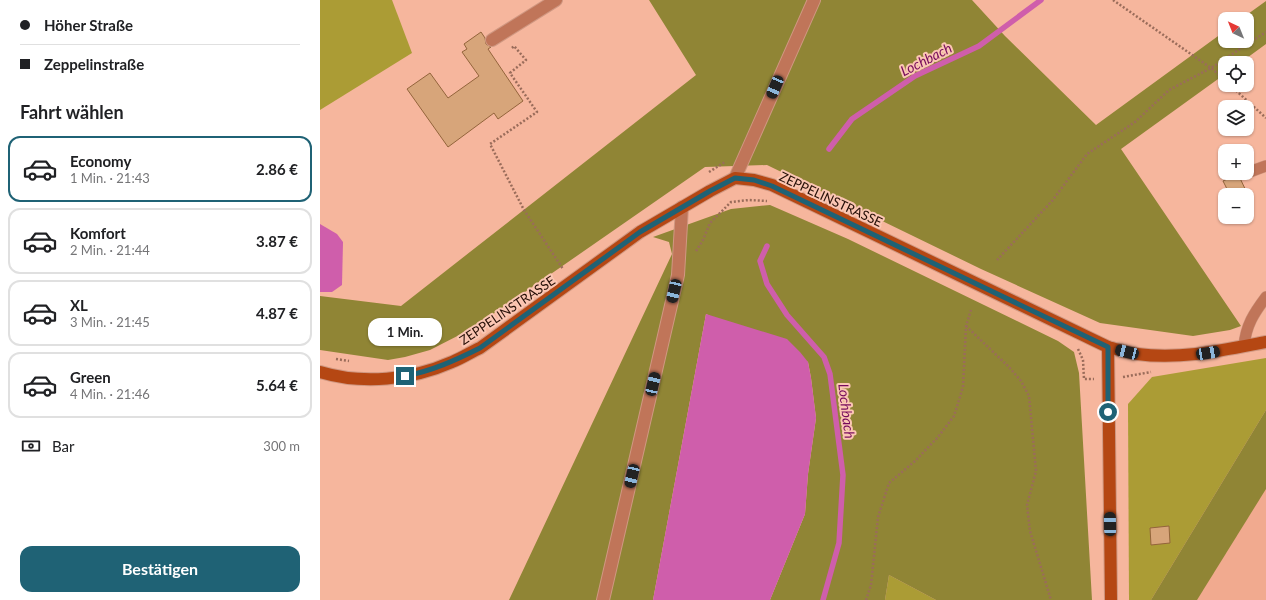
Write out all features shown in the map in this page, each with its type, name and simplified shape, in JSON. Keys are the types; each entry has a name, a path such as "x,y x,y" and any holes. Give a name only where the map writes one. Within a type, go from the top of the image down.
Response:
{"street":[{"path":"492,40 556,0"},
{"path":"735,178 814,0"},
{"name":"ZEPPELINSTRASSE","path":"320,372 354,379 390,379 421,373 452,362 480,348 640,232 735,178 754,180 772,186 1108,347 1137,354 1166,356 1208,353 1266,342"},
{"path":"603,600 678,275 682,207"},
{"path":"1108,347 1111,600"}],"lane":[{"path":"1254,170 1266,166"},
{"path":"1244,346 1245,334 1253,314 1266,297"}],"path":[{"path":"1113,0 1218,74"},
{"path":"997,260 1052,201 1087,154 1135,122 1169,90 1211,68 1266,32"},
{"path":"492,40 502,54 514,46 526,60 510,72 537,112 490,144 524,210 565,273"},
{"path":"1238,92 1266,118"},
{"path":"705,176 730,158 744,158"},
{"path":"695,252 703,240 710,223 731,202 749,200 774,201"},
{"path":"866,600 871,585 878,517 889,483 915,461 954,416 963,387 966,326 971,310"},
{"path":"966,326 1009,367 1021,381 1029,396 1036,471 1027,505 1030,531 1052,600"},
{"path":"332,358 355,361"}],"shaded area":[{"path":"320,0 392,0 412,53 320,110"},
{"path":"649,0 972,0 1005,36 1096,125 1218,36 1218,48 1254,48 1254,12 1251,12 1266,1 1266,44 1250,56 1218,56 1218,79 1121,149 1241,326 1230,330 1193,336 1100,323 981,269 767,165 705,167 473,328 430,350 388,360 320,350 320,296 401,306 696,75"},
{"path":"770,205 848,239 1058,341 1074,352 1079,373 1092,600 936,600 889,575 885,600 770,600 805,514 808,474 816,418 808,362 706,314 653,600 509,600 672,254 669,242 653,237 731,209"},
{"path":"320,224 337,234 343,242 342,285 332,292 320,292"},
{"path":"706,314 787,339 808,362 816,418 808,474 805,514 770,600 653,600"},
{"path":"1266,358 1266,410 1151,600 1129,600 1128,404 1152,377"},
{"path":"1266,410 1266,600 1151,600"},
{"path":"1266,410 1266,489 1197,600 1151,600"},
{"path":"889,575 936,600 885,600"}],"building":[{"path":"481,32 485,38 486,44 491,47 488,49 523,101 498,119 494,113 448,147 407,89 430,73 448,98 479,76 462,52 467,49 464,44"},
{"path":"1241,180 1245,188 1226,188 1223,181"},
{"path":"1169,526 1170,543 1151,545 1150,528"}],"waterway":[{"name":"Lochbach","path":"829,149 852,119 915,76 979,46 1041,0"},
{"name":"Lochbach","path":"767,246 760,261 767,284 787,315 824,357 830,374 843,475 839,543 823,600"}],"route":[{"path":"405,376 421,373 452,362 480,348 640,232 735,178 754,180 772,186 1108,347 1108,412"}]}
